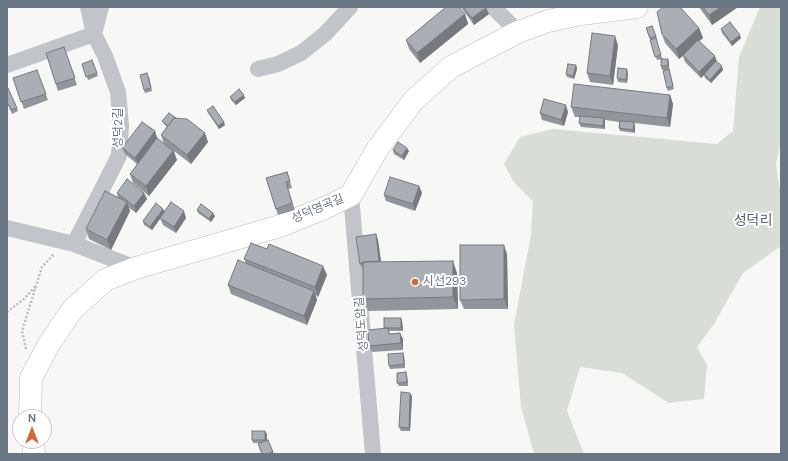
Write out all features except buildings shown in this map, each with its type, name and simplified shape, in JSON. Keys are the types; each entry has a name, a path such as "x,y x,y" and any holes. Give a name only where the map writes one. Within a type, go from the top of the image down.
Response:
{"main road":[{"name":"성덕영곡길","path":"30,409 32,378 49,344 72,310 105,280 136,268 280,226 327,207 351,195 378,148 413,101 451,67 518,32 548,21 575,15 637,7"}],"street":[{"name":"성덕2길","path":"74,244 119,156 121,126 118,92 105,56 94,34 88,7"},
{"path":"7,65 94,34 101,7"},
{"path":"258,69 278,64 301,53 324,34 350,7"},
{"path":"493,7 518,32"},
{"name":"성덕도암길","path":"351,195 372,454"},
{"path":"7,228 74,244 136,268"}],"path":[{"path":"26,351 22,331 42,267 53,254 74,244"},
{"path":"7,312 24,299 36,285"}],"shaded area":[{"path":"760,7 781,7 781,140 776,164 781,198 781,246 743,273 714,324 697,347 707,365 704,399 669,403 622,373 580,367 567,411 584,454 534,454 521,407 514,324 531,235 533,202 513,181 504,164 520,137 553,129 717,144 733,131 739,57"}],"place":[{"name":"시선293","path":"415,282"}],"district":[{"name":"성덕리","path":"753,221"}]}
